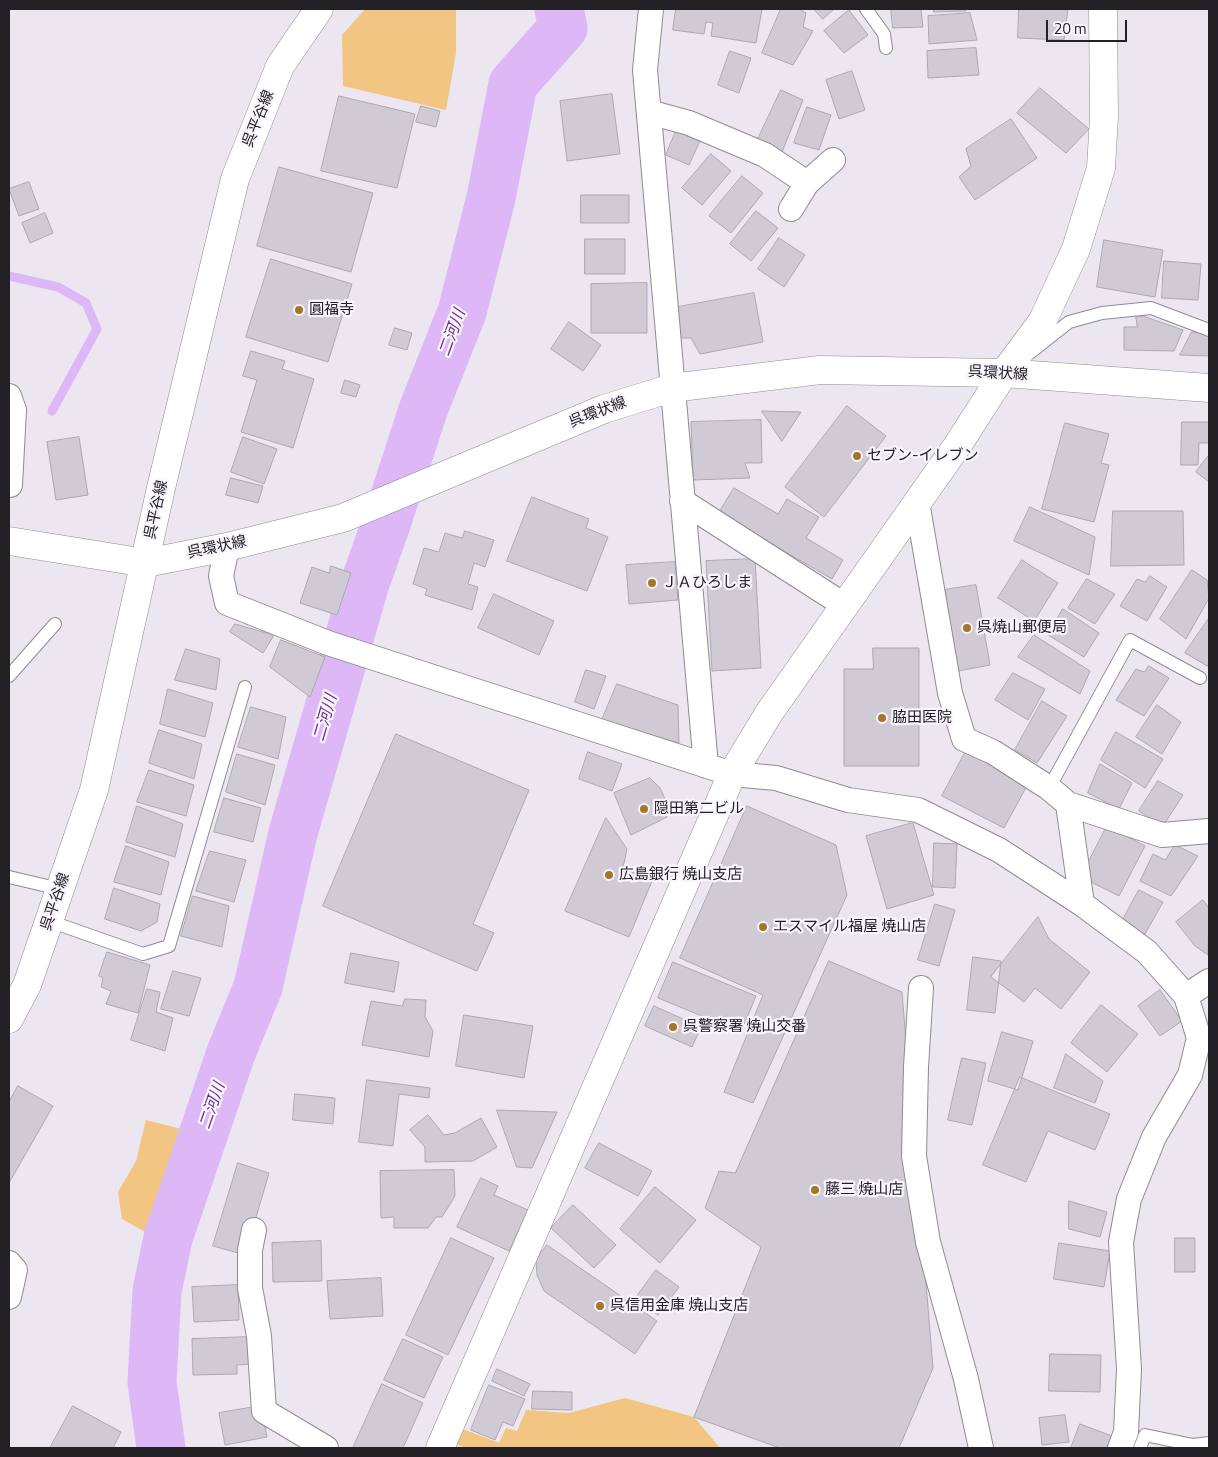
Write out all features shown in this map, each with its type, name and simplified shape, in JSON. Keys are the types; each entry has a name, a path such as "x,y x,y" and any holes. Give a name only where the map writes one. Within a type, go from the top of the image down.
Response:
{"main road":[{"name":"呉平谷線","path":"9,1019 27,985 94,790 146,563 161,488 235,179 280,66 320,9"},
{"path":"440,1448 732,774 769,713 918,502 1004,373 1042,322 1076,249 1101,168 1104,117 1103,9"},
{"name":"呉環状線","path":"9,540 146,563 227,547 343,518 604,409 672,388 820,370 1004,373 1209,388"}],"street":[{"path":"651,9 645,70 706,766"},
{"path":"649,112 689,123 766,155 807,183"},
{"path":"791,209 807,183 833,160"},
{"path":"9,396 14,410 10,485"},
{"path":"682,501 844,605"},
{"path":"918,502 950,693 964,740 994,752 1049,788 1068,804 1162,835 1209,831"},
{"path":"227,547 221,576 227,603 328,643 380,661 732,774 776,778 848,800 918,810 999,850 1082,904 1146,952 1186,996 1199,1038 1190,1075 1154,1137 1129,1199 1121,1242 1129,1370 1126,1432 1120,1448"},
{"path":"1068,804 1082,904"},
{"path":"1186,996 1209,981"},
{"path":"921,988 916,1067 914,1156 928,1242 966,1378 982,1448"},
{"path":"254,1230 250,1250 250,1288 259,1336 264,1411 326,1448"},
{"path":"9,1263 15,1270 9,1297"}],"lane":[{"path":"866,9 884,34 886,48"},
{"path":"1004,373 1069,322 1102,312 1151,308 1209,330"},
{"path":"9,676 55,624"},
{"path":"1049,788 1130,640 1200,678"},
{"path":"49,921 142,954 169,946 245,687"},
{"path":"9,877 60,890"},
{"path":"1140,1448 1145,1435 1193,1445 1209,1443"}],"shaded area":[{"path":"365,9 456,9 456,53 446,110 343,86 342,35"},
{"path":"146,1120 193,1132 161,1241 122,1219 118,1192 136,1161"},
{"path":"625,1398 694,1417 720,1448 466,1448 447,1441 455,1426 499,1443 506,1428 517,1431 526,1410 569,1413"}],"building":[{"path":"676,9 762,9 756,43 711,36 713,23 706,22 704,34 673,30"},
{"path":"781,9 799,9 806,13 803,27 813,31 793,65 762,53"},
{"path":"814,9 834,9 823,19"},
{"path":"891,9 921,9 923,27 893,28"},
{"path":"934,9 965,9 966,11 934,12"},
{"path":"1019,9 1068,9 1064,40 1018,38"},
{"path":"849,10 868,35 844,53 824,31"},
{"path":"970,13 977,40 929,44 928,16"},
{"path":"976,48 979,75 928,78 927,51"},
{"path":"730,51 751,58 739,93 718,85"},
{"path":"852,71 865,110 839,119 826,80"},
{"path":"1040,88 1089,129 1066,153 1017,113"},
{"path":"781,90 803,100 782,152 758,139"},
{"path":"612,94 620,154 567,161 560,101"},
{"path":"339,96 415,114 397,188 321,171"},
{"path":"421,106 440,111 436,127 416,122"},
{"path":"807,107 831,115 819,150 794,143"},
{"path":"1011,119 1037,158 975,200 959,177 971,166 966,149"},
{"path":"679,124 703,134 689,165 666,155"},
{"path":"711,154 731,171 702,205 682,188"},
{"path":"279,167 373,193 351,272 257,246"},
{"path":"742,176 763,193 731,233 709,216"},
{"path":"29,182 39,209 19,216 9,189"},
{"path":"581,195 629,195 629,223 581,223"},
{"path":"756,211 778,228 751,261 730,244"},
{"path":"45,213 53,233 30,243 22,223"},
{"path":"779,238 805,255 784,287 758,269"},
{"path":"585,239 625,239 625,274 585,274"},
{"path":"1104,240 1163,250 1155,297 1097,287"},
{"name":"圓福寺","path":"271,259 352,284 328,362 246,337"},
{"path":"1164,261 1201,264 1198,300 1162,298"},
{"path":"647,283 647,333 591,333 591,284"},
{"path":"754,293 763,342 700,354 691,338 678,338 673,308"},
{"path":"1136,316 1143,316 1183,330 1174,351 1124,350 1124,327 1137,327"},
{"path":"569,322 601,345 583,371 551,349"},
{"path":"395,328 412,333 407,350 389,345"},
{"path":"1192,332 1209,333 1209,356 1180,355"},
{"path":"251,351 285,361 282,369 314,379 293,448 241,432 257,380 243,376"},
{"path":"345,380 360,385 356,397 341,393"},
{"path":"847,406 886,436 824,517 785,487"},
{"path":"762,411 801,412 782,441"},
{"path":"761,420 762,463 745,463 750,478 693,480 691,422"},
{"path":"1182,422 1209,422 1209,443 1199,443 1198,465 1181,465"},
{"path":"1065,423 1109,434 1101,463 1109,465 1094,522 1042,509"},
{"path":"79,437 88,495 56,500 47,442"},
{"path":"243,437 277,449 264,484 231,472"},
{"path":"1209,455 1209,482 1196,472"},
{"path":"231,478 263,486 258,503 226,495"},
{"path":"734,488 778,514 787,499 819,517 806,538 843,560 832,579 719,513"},
{"path":"532,497 589,519 586,528 608,537 587,591 507,561"},
{"path":"1030,507 1095,537 1089,575 1014,541"},
{"path":"1113,511 1183,511 1184,565 1111,566"},
{"path":"465,531 494,540 485,567 474,563 468,584 478,587 472,610 425,595 427,589 413,584 424,548 439,552 445,533 462,538"},
{"path":"755,559 761,668 712,671 706,561"},
{"path":"1022,560 1058,583 1034,621 998,598"},
{"name":"ＪＡひろしま","path":"675,562 678,600 629,604 626,565"},
{"path":"331,566 351,573 337,615 300,603 312,567 329,573"},
{"path":"1192,570 1207,580 1209,598 1186,639 1160,619"},
{"path":"1150,576 1167,587 1147,621 1120,606 1137,579 1145,582"},
{"path":"1087,579 1115,594 1095,624 1068,608"},
{"path":"976,585 990,665 958,671 944,590"},
{"path":"494,594 554,621 539,655 478,628"},
{"path":"1063,609 1099,633 1084,657 1048,635"},
{"path":"1209,618 1209,667 1185,653"},
{"path":"235,624 274,635 263,653 230,632"},
{"path":"1034,635 1090,671 1080,694 1018,657"},
{"path":"281,640 325,657 310,697 270,667"},
{"name":"脇田医院","path":"873,648 919,648 919,766 844,766 844,669 873,669"},
{"path":"186,649 220,659 216,690 175,680"},
{"path":"1149,666 1169,678 1144,716 1116,700 1136,669 1144,672"},
{"path":"586,670 606,676 594,709 575,702"},
{"path":"1013,673 1045,689 1028,720 995,700"},
{"path":"617,684 678,705 679,743 602,720"},
{"path":"168,689 213,703 205,737 160,724"},
{"path":"1042,701 1067,716 1037,763 1015,750"},
{"path":"1157,705 1181,722 1162,754 1136,737"},
{"path":"251,707 286,717 278,759 238,747"},
{"path":"159,730 202,744 194,779 149,763"},
{"path":"1116,732 1163,759 1145,788 1101,760"},
{"path":"396,734 529,790 473,924 494,933 477,971 323,906"},
{"path":"967,749 1029,782 1004,828 942,796"},
{"path":"588,752 622,764 612,791 579,779"},
{"path":"237,754 275,765 265,805 226,792"},
{"path":"1100,764 1132,783 1119,809 1088,793"},
{"path":"149,770 194,785 186,816 137,802"},
{"name":"隠田第二ビル","path":"650,778 660,788 666,801 667,817 631,835 614,793"},
{"path":"1158,781 1183,795 1163,826 1139,811"},
{"path":"224,798 261,808 253,842 214,832"},
{"path":"137,806 183,824 175,857 126,842"},
{"name":"エスマイル福屋 焼山店","path":"747,806 836,845 847,895 753,1103 724,1092 763,995 680,958"},
{"name":"広島銀行 焼山支店","path":"606,818 627,849 623,868 652,881 629,937 565,911"},
{"path":"913,823 934,895 887,909 866,836"},
{"path":"1107,826 1145,846 1119,896 1081,877"},
{"path":"934,843 957,844 955,888 933,887"},
{"path":"1175,845 1198,856 1171,896 1140,881 1153,854 1165,860"},
{"path":"126,846 169,862 161,895 114,882"},
{"path":"210,851 246,860 234,902 196,891"},
{"path":"114,888 160,904 157,922 141,931 105,919"},
{"path":"1139,890 1163,902 1145,934 1121,923"},
{"path":"193,896 229,906 222,947 181,936"},
{"path":"1203,900 1209,908 1208,955 1195,946 1176,922"},
{"path":"935,904 955,910 939,966 918,960"},
{"path":"1038,917 1049,939 1090,972 1061,1009 1035,988 1024,1002 991,977"},
{"path":"107,952 150,965 138,1013 106,1004 111,991 101,987 103,978 99,976"},
{"path":"351,953 399,962 394,992 345,983"},
{"path":"973,957 1001,961 995,1013 967,1010"},
{"name":"藤三 焼山店","path":"829,961 902,992 933,1368 899,1448 780,1448 694,1417 761,1247 705,1208 719,1171 735,1173"},
{"path":"673,962 756,996 741,1032 658,998"},
{"path":"173,971 201,978 189,1016 161,1009"},
{"path":"147,989 160,992 156,1012 173,1018 165,1051 131,1040"},
{"path":"1160,990 1182,1021 1160,1036 1138,1006"},
{"path":"405,999 426,1000 425,1017 433,1031 429,1057 362,1045 371,1001 402,1006"},
{"path":"1101,1005 1138,1034 1107,1072 1071,1043"},
{"name":"呉警察署 焼山交番","path":"654,1006 701,1027 692,1047 645,1026"},
{"path":"464,1015 533,1026 524,1078 456,1066"},
{"path":"1002,1032 1033,1041 1018,1090 988,1081"},
{"path":"1066,1054 1103,1081 1095,1103 1054,1088"},
{"path":"962,1058 986,1063 972,1125 948,1120"},
{"path":"1020,1077 1110,1114 1095,1150 1048,1131 1026,1182 983,1165"},
{"path":"367,1080 430,1088 429,1098 399,1094 393,1146 359,1142"},
{"path":"18,1086 53,1106 9,1183 9,1102"},
{"path":"295,1094 335,1098 333,1124 293,1120"},
{"path":"497,1110 557,1112 532,1168 517,1167"},
{"path":"428,1115 444,1135 455,1133 481,1118 497,1147 473,1161 425,1162 425,1147 410,1130"},
{"path":"599,1143 652,1171 638,1196 585,1168"},
{"path":"238,1163 269,1173 245,1255 213,1246"},
{"path":"454,1170 455,1196 442,1217 436,1217 428,1228 394,1228 394,1217 381,1218 380,1171"},
{"path":"481,1178 498,1186 494,1195 528,1210 509,1251 457,1227"},
{"path":"655,1187 696,1220 660,1263 620,1229"},
{"path":"1069,1201 1107,1212 1100,1237 1069,1229"},
{"path":"573,1205 616,1245 594,1268 551,1228"},
{"path":"451,1238 494,1258 448,1355 406,1335"},
{"path":"1175,1238 1195,1238 1195,1272 1175,1272"},
{"path":"321,1241 322,1281 273,1282 272,1243"},
{"path":"1059,1243 1110,1251 1104,1287 1054,1279"},
{"name":"呉信用金庫 焼山支店","path":"547,1245 657,1321 635,1354 544,1291 537,1275 536,1260"},
{"path":"656,1270 679,1287 658,1315 635,1299"},
{"path":"381,1278 383,1316 330,1319 327,1281"},
{"path":"238,1285 239,1320 194,1322 192,1287"},
{"path":"250,1337 251,1364 237,1365 237,1374 193,1375 192,1339"},
{"path":"403,1339 443,1357 424,1398 384,1380"},
{"path":"1050,1354 1101,1355 1100,1392 1049,1391"},
{"path":"497,1369 530,1384 524,1396 492,1381"},
{"path":"382,1384 423,1403 403,1448 353,1448"},
{"path":"489,1385 525,1399 513,1426 503,1422 495,1440 471,1430"},
{"path":"533,1391 572,1392 572,1410 532,1409"},
{"path":"73,1406 121,1432 113,1448 50,1448"},
{"path":"261,1406 267,1437 225,1445 219,1413"},
{"path":"1065,1415 1069,1442 1042,1445 1039,1418"},
{"path":"1080,1424 1112,1436 1107,1448 1071,1448"}],"waterway":[{"name":"二河川","path":"161,1448 152,1382 157,1291 168,1238 231,1053 258,987 293,833 365,583 423,410 462,312 491,198 513,84 563,28 559,9"},
{"path":"9,276 58,287 86,303 97,329 52,411"}],"place":[{"name":"圓福寺","path":"299,310"},
{"name":"セブン-イレブン","path":"857,456"},
{"name":"ＪＡひろしま","path":"652,583"},
{"name":"呉焼山郵便局","path":"967,628"},
{"name":"脇田医院","path":"882,718"},
{"name":"隠田第二ビル","path":"644,809"},
{"name":"広島銀行 焼山支店","path":"609,875"},
{"name":"エスマイル福屋 焼山店","path":"763,927"},
{"name":"呉警察署 焼山交番","path":"673,1027"},
{"name":"藤三 焼山店","path":"815,1190"},
{"name":"呉信用金庫 焼山支店","path":"600,1306"}]}
